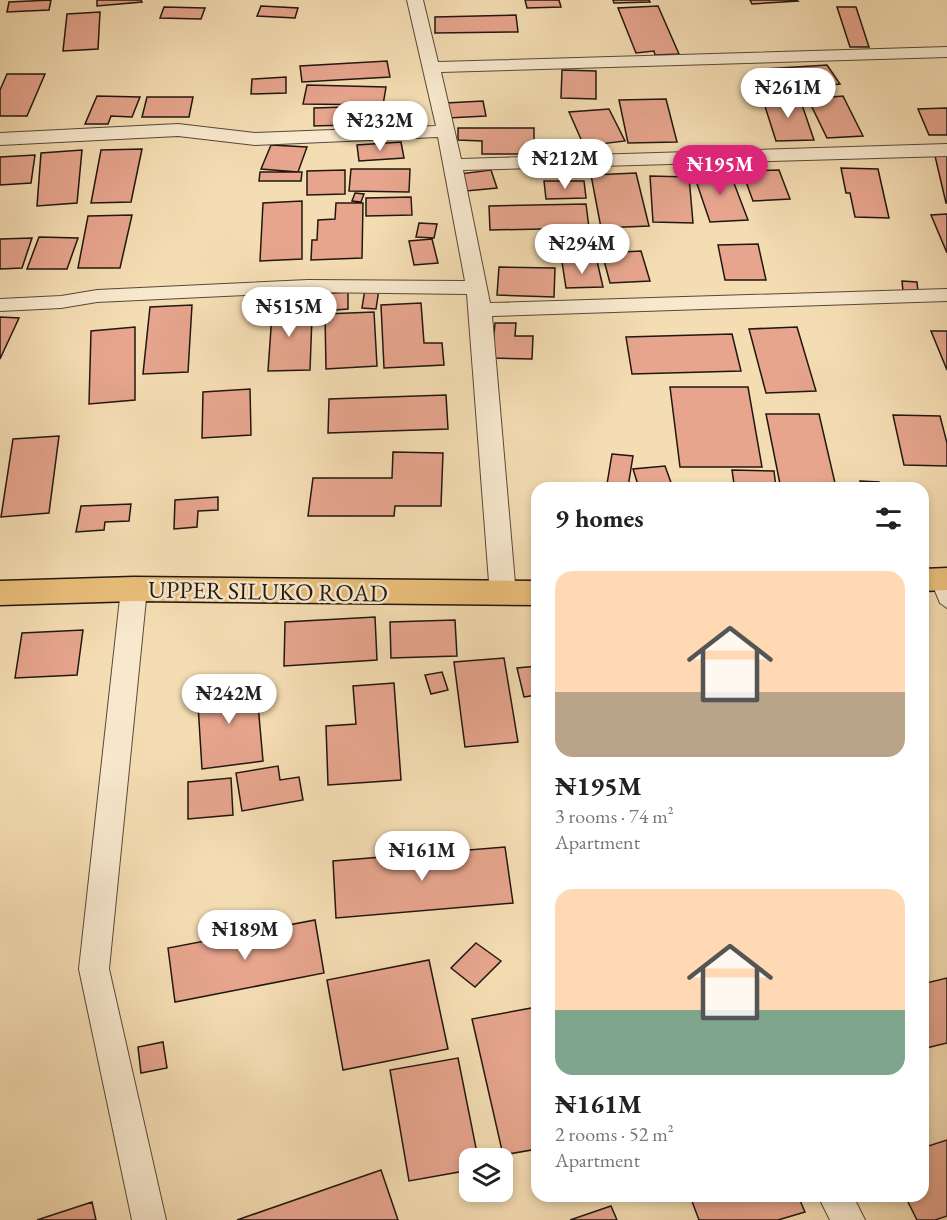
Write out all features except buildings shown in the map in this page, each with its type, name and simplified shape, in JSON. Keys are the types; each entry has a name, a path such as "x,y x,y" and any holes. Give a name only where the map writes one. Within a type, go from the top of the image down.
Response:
{"main road":[{"name":"UPPER SILUKO ROAD","path":"0,592 134,589 503,595 531,593"}],"street":[{"path":"415,0 446,131 478,288 503,595"},
{"path":"431,67 947,52"},
{"path":"0,139 178,130 255,139 446,131"},
{"path":"452,165 947,150"},
{"path":"0,306 61,303 97,296 308,286 478,288"},
{"path":"481,310 947,295"},
{"path":"134,589 94,969 149,1220"},
{"path":"838,1202 848,1220"}]}
